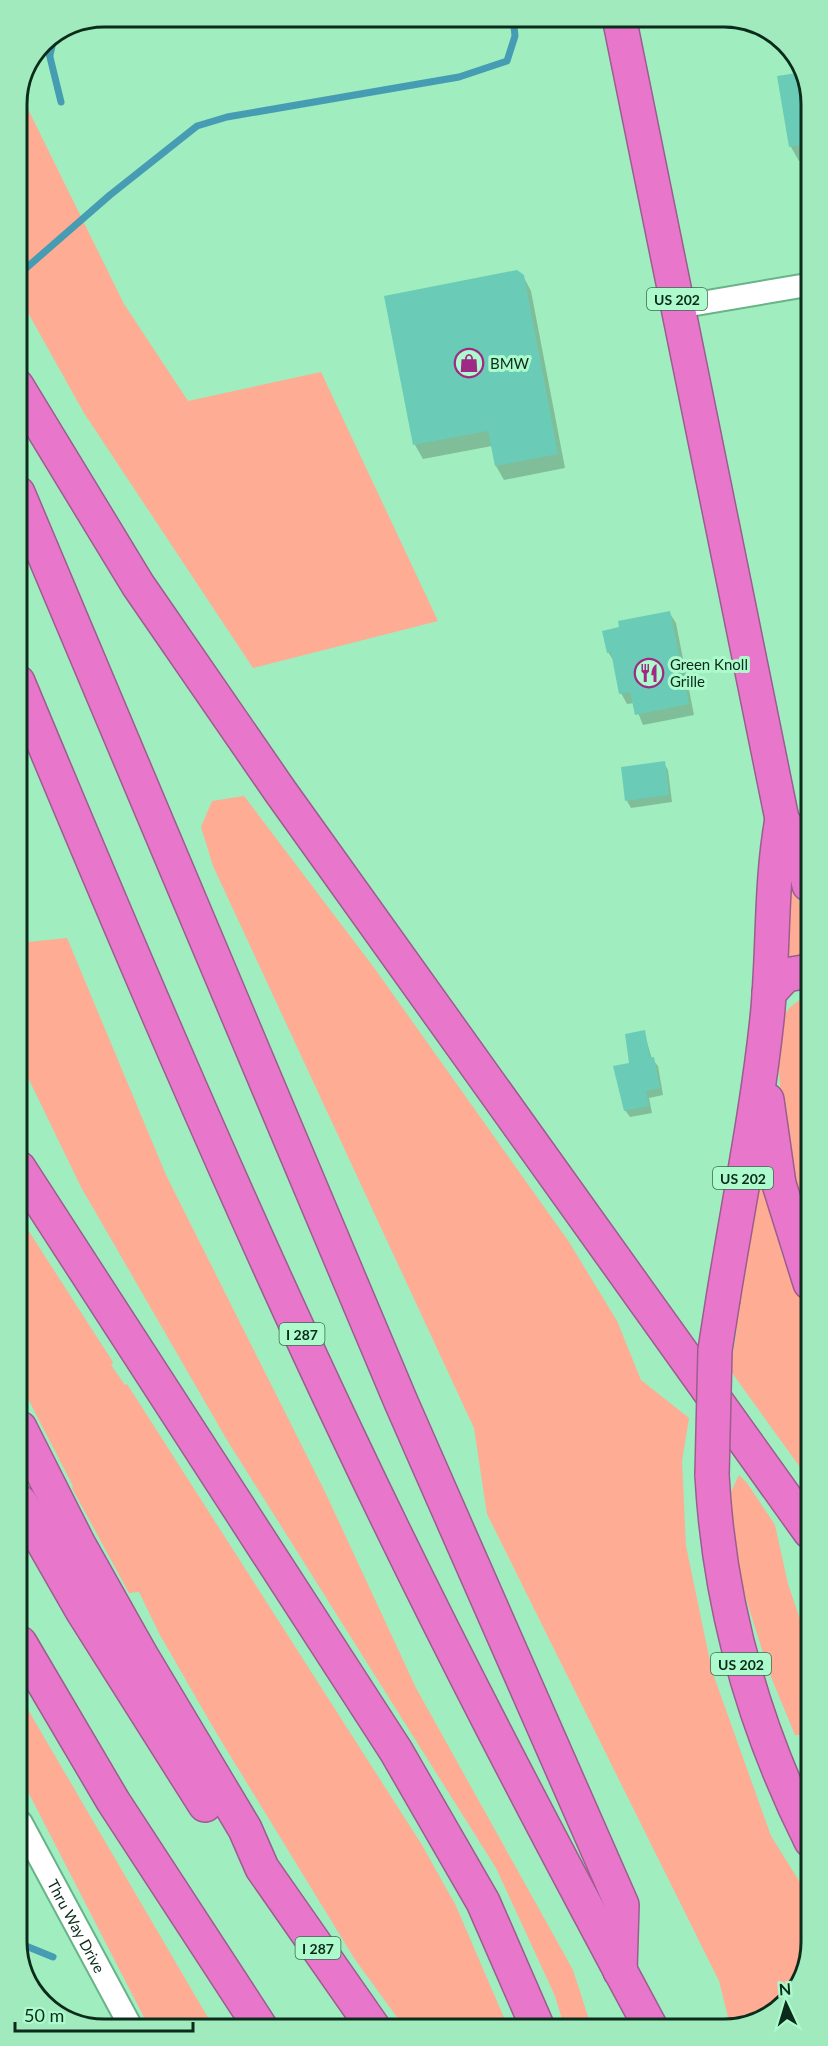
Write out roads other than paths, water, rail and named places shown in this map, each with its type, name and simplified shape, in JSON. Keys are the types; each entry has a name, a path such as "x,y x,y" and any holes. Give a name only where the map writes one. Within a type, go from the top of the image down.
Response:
{"highway":[{"name":"US 202","path":"621,27 782,819 801,852"},
{"path":"27,402 138,585 266,772 801,1519"},
{"path":"27,514 413,1431 622,1905 620,1971"},
{"name":"I 287","path":"27,703 167,1035 346,1432 491,1728 646,2019"},
{"name":"US 202","path":"782,819 776,856 769,993 763,1056 715,1350 712,1475 718,1546 738,1654 777,1770 801,1820"},
{"path":"769,993 786,975 801,972"},
{"path":"763,1056 779,1185 801,1255"},
{"path":"27,1180 396,1751 483,1902 534,2019"},
{"name":"I 287","path":"27,1441 126,1628 245,1829 262,1868 367,2019"},
{"name":"I 287","path":"27,1514 83,1612 227,1840 262,1868"},
{"path":"27,1655 113,1801 255,2019"}],"street":[{"path":"678,307 801,286"},
{"name":"Thru Way Drive","path":"27,1834 127,2019"}],"waterway":[{"path":"27,267 110,195 197,126 227,117 459,77 507,61 515,36 514,27"},
{"path":"50,55 52,47"},
{"path":"48,51 61,102"},
{"path":"27,1947 53,1957"}],"place":[{"name":"BMW","path":"469,363"},
{"name":"Green Knoll Grille","path":"649,673"}]}
